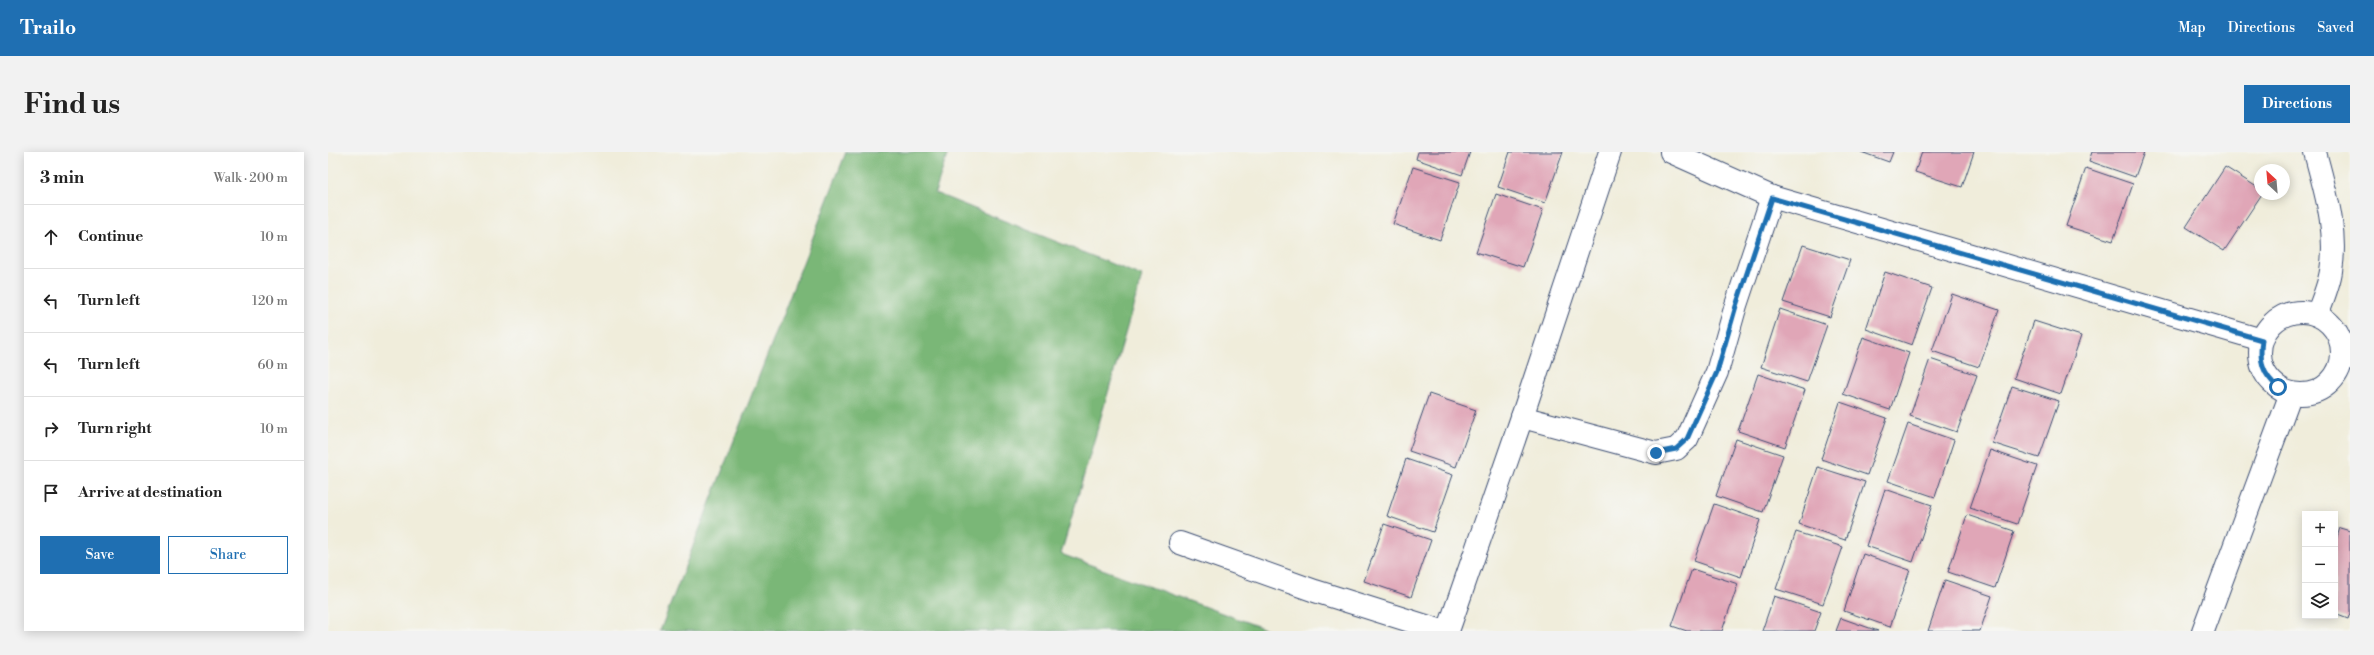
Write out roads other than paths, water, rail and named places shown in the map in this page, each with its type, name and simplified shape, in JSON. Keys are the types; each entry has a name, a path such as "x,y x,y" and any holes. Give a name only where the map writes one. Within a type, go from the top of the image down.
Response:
{"street":[{"path":"1448,631 1522,417 1610,152"},
{"path":"1671,152 1772,198 2262,340"},
{"path":"2315,152 2330,210 2334,247 2331,272 2317,315"},
{"path":"1522,417 1656,453 1676,449 1682,444 1687,439 1717,372 1736,306 1772,198"},
{"path":"2305,312 2317,315 2330,323 2338,334 2343,347 2345,370 2321,390 2306,394 2291,393 2278,387 2263,370 2260,355 2262,340 2268,328 2285,315 2305,312"},
{"path":"2203,631 2291,393"},
{"path":"1180,543 1315,591 1442,631"}]}
